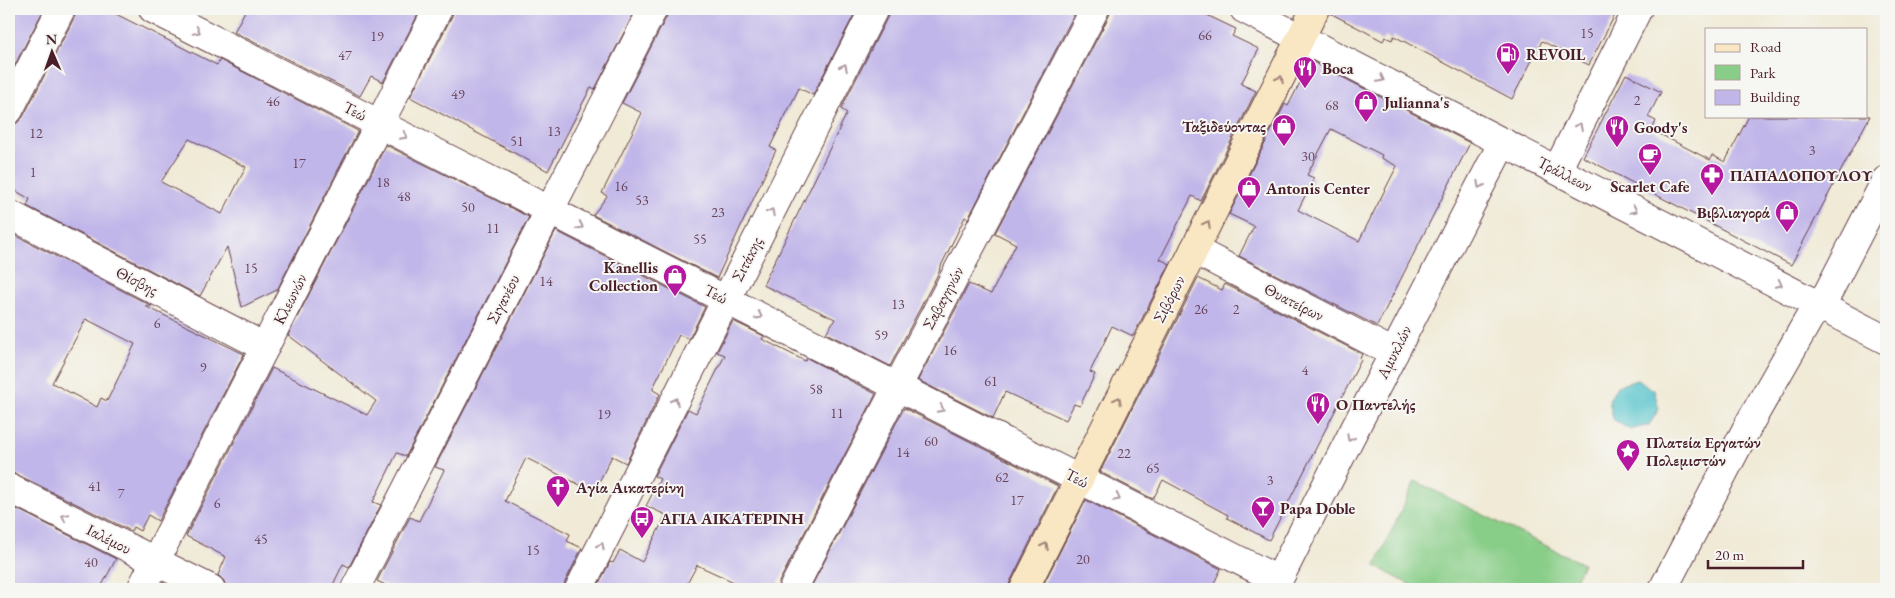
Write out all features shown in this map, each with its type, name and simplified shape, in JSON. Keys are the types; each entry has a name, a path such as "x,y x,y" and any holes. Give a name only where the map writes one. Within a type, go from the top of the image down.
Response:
{"street":[{"path":"9,110 61,9"},
{"name":"Τεώ","path":"154,9 1079,479 1276,585"},
{"name":"Κλεωνών","path":"141,589 438,9"},
{"name":"Σιγανέου","path":"355,589 653,9"},
{"name":"Σιτάκης","path":"579,589 874,9"},
{"name":"Σαβαγηνών","path":"793,589 1095,9"},
{"name":"Τράλλεων","path":"1244,9 1886,340"},
{"name":"Σιβόρων","path":"1024,589 1315,9"},
{"path":"1557,170 1638,9"},
{"name":"Αμυκλών","path":"1276,585 1503,142"},
{"path":"1662,589 1749,424 1810,317 1821,306 1886,180"},
{"name":"Θίσβης","path":"9,214 265,347"},
{"name":"Θυατείρων","path":"1194,250 1394,353"},
{"name":"Ιαλέμου","path":"9,488 155,563 211,589"}],"green space":[{"path":"1415,481 1583,564 1571,589 1418,589 1375,566"}],"water":[{"path":"1637,380 1654,390 1659,409 1649,425 1630,430 1613,419 1609,401 1617,386"}],"building":[{"path":"9,9 44,9 9,76"},
{"path":"77,9 106,9 217,65 220,60 358,131 277,290 242,307 227,247 200,296 27,206 30,199 9,187 9,125 17,123 23,117","holes":["189,139 246,167 222,214 161,182"]},
{"path":"246,9 421,9 383,82 371,76 360,96 234,32"},
{"path":"454,9 636,9 595,89 591,87 548,171 410,97"},
{"path":"669,9 857,9 813,95 799,88 770,147 776,150 717,278 593,215 607,196 602,193 642,113 622,103"},
{"path":"890,9 1077,9 968,219 965,217 890,366 826,333 835,319 763,285 847,113 841,109"},
{"path":"1111,9 1194,9 1236,29 1232,36 1259,49 1241,84 1256,91 1201,201 1192,196 1160,259 1170,264 1133,336 1112,326 1090,372 1095,374 1080,406 1074,404 1066,420 1005,392 993,418 918,380 969,284 991,294 1016,244 995,233"},
{"path":"1331,9 1618,9 1589,65 1542,41 1512,99 1394,36 1392,40 1385,37 1383,41 1330,13"},
{"path":"1311,61 1470,143 1377,326 1239,256 1254,226 1229,214 1285,104 1288,106","holes":["1331,129 1382,155 1381,158 1397,166 1359,241 1298,210 1314,178 1307,175"]},
{"path":"1626,74 1661,92 1648,117 1656,121 1652,130 1710,160 1712,155 1725,162 1748,118 1868,118 1870,116 1791,265 1583,157"},
{"path":"386,145 529,217 406,456 397,453 373,502 381,505 349,567 343,564 331,589 226,589 224,581 218,575 226,557 186,536 272,368 367,415 376,401 288,335"},
{"path":"556,231 705,307 689,339 679,335 653,388 653,390 660,394 626,463 612,456 594,492 526,458 505,501 570,534 567,541 582,548 563,589 394,589 377,581 410,517 419,521 444,470 435,467"},
{"path":"13,234 152,306 145,306 244,354 158,521 148,515 140,531 133,527 131,531 9,472 9,242","holes":["86,319 135,344 107,401 101,398 97,407 52,383"]},
{"path":"1198,278 1222,290 1225,284 1362,354 1361,360 1269,540 1227,518 1228,515 1163,480 1153,499 1100,472"},
{"path":"733,321 764,336 762,339 805,361 807,358 876,394 777,589 749,589 697,565 687,584 697,589 596,589 610,562 613,563 620,550 642,562 666,515 646,506 660,479 654,476 688,409 696,413 725,355 717,352"},
{"path":"904,408 1058,486 1008,589 810,589"},
{"path":"1086,500 1221,569 1211,589 1041,589"},
{"path":"9,505 116,559 100,589 9,589"}],"place":[{"name":"REVOIL","path":"1508,75"},
{"name":"Boca","path":"1305,89"},
{"name":"Julianna's","path":"1366,123"},
{"name":"Ταξιδεύοντας","path":"1284,147"},
{"name":"Goody's","path":"1617,148"},
{"name":"Scarlet Cafe","path":"1650,176"},
{"name":"ΠΑΠΑΔΟΠΟΥΛΟΥ","path":"1712,196"},
{"name":"Antonis Center","path":"1249,209"},
{"name":"Βιβλιαγορά","path":"1787,233"},
{"name":"Kanellis Collection","path":"675,297"},
{"name":"Ο Παντελής","path":"1318,425"},
{"name":"Πλατεία Εργατών Πολεμιστών","path":"1628,472"},
{"name":"Αγία Αικατερίνη","path":"558,508"},
{"name":"Papa Doble","path":"1263,529"},
{"name":"ΑΓΙΑ ΑΙΚΑΤΕΡΙΝΗ","path":"642,539"}]}
